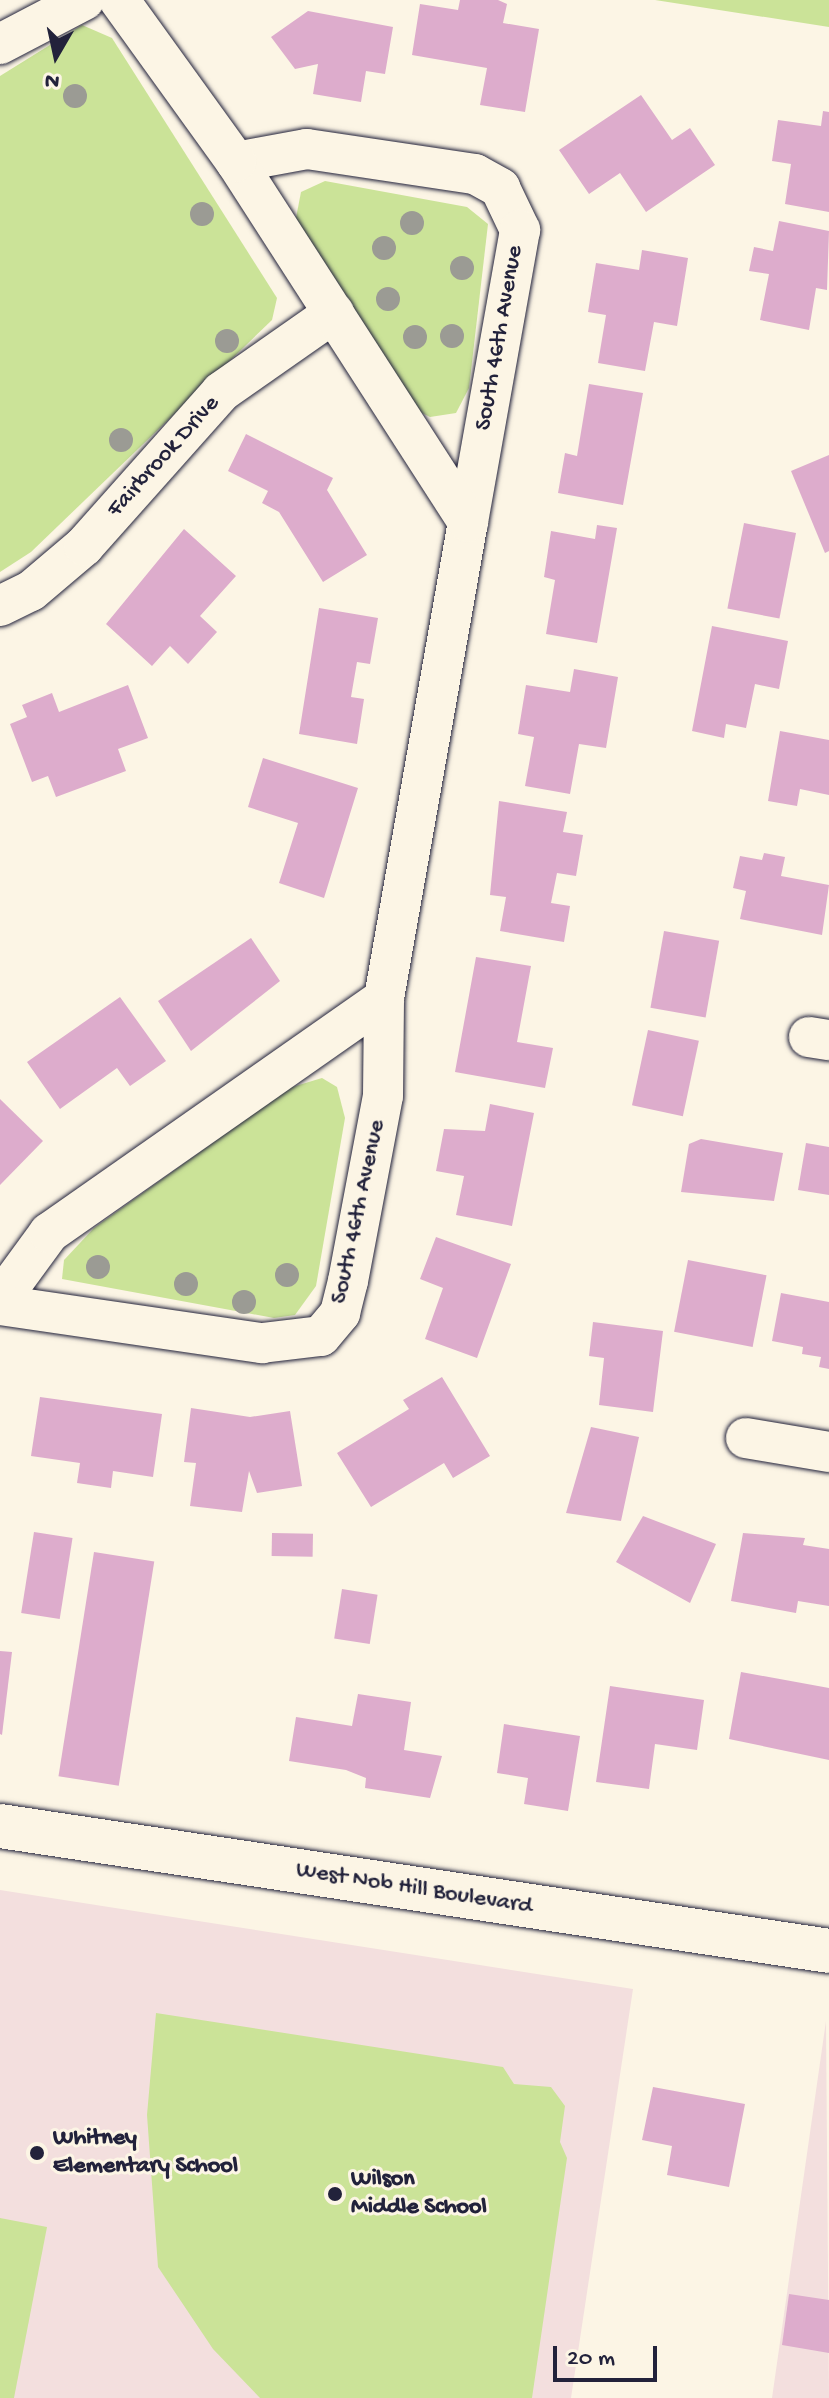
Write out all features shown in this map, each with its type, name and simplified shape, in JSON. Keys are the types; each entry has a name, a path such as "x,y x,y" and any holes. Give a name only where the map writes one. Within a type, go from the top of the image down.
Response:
{"main road":[{"name":"West Nob Hill Boulevard","path":"0,1826 829,1951"}],"street":[{"path":"0,44 84,0"},
{"path":"119,0 236,162 468,522"},
{"name":"South 46th Avenue","path":"236,162 307,149 475,174 500,188 520,230 384,998 383,1096 342,1302 321,1336 262,1343 0,1302 49,1233 384,998"},
{"name":"Fairbrook Drive","path":"0,606 31,591 84,546 221,392 334,313"},
{"path":"746,1438 829,1452"}],"shaded area":[{"name":"Wilson Middle School","path":"0,1890 633,1989 571,2398 0,2398"},
{"path":"826,2021 829,2398 772,2398"}],"green space":[{"path":"655,0 829,0 829,27"},
{"path":"82,25 112,38 277,298 272,320 31,552 0,572 0,76"},
{"path":"325,181 467,207 488,224 469,388 456,413 430,417 414,409 295,223 301,192"},
{"path":"322,1078 337,1087 345,1118 316,1286 295,1315 274,1318 62,1279 64,1260 94,1228 289,1088"},
{"path":"156,2013 503,2067 514,2084 551,2087 565,2106 560,2142 567,2158 532,2398 260,2398 213,2349 158,2267 147,2115"},
{"path":"0,2218 47,2227 14,2398 0,2398"}],"building":[{"path":"460,0 498,0 507,4 503,23 539,29 525,112 480,105 487,68 412,55 420,4 458,10"},
{"path":"308,11 393,27 385,74 366,71 361,102 313,94 318,64 295,69 271,37"},
{"path":"641,95 672,140 690,128 715,165 646,212 620,173 589,194 559,150"},
{"path":"823,111 829,112 829,212 785,204 791,164 772,161 778,120 821,126"},
{"path":"779,221 829,231 827,290 816,288 809,330 760,320 769,274 749,271 754,247 773,251"},
{"path":"642,250 688,258 677,326 654,322 645,371 598,363 606,315 588,312 596,263 639,270"},
{"path":"589,384 643,393 623,505 558,493 565,453 577,456"},
{"path":"246,434 333,478 327,490 367,555 323,582 279,512 262,503 268,491 228,471"},
{"path":"829,455 829,551 825,553 791,471"},
{"path":"744,523 796,533 779,619 727,608"},
{"path":"597,525 617,528 597,643 546,634 555,580 544,577 551,531 595,539"},
{"path":"184,529 236,576 200,616 217,632 188,664 170,646 152,666 106,624"},
{"path":"319,608 378,618 370,664 357,662 351,697 364,699 357,744 299,734"},
{"path":"712,626 788,641 779,689 755,684 746,728 726,724 724,738 692,731"},
{"path":"574,669 618,677 606,748 579,744 570,794 525,786 534,737 518,734 526,685 570,692"},
{"path":"128,685 148,738 118,749 126,771 56,797 48,776 32,782 10,724 27,717 22,705 52,693 59,712"},
{"path":"780,731 829,740 829,795 800,789 797,806 768,801"},
{"path":"263,758 358,788 324,898 279,883 298,823 248,807"},
{"path":"499,801 567,812 563,832 583,835 576,876 557,873 551,903 570,906 564,942 500,931 506,897 490,895"},
{"path":"764,853 785,857 781,876 829,885 822,935 740,919 746,891 733,888 740,856 762,860"},
{"path":"664,931 719,941 706,1018 650,1008"},
{"path":"251,938 280,981 191,1051 158,1001"},
{"path":"476,957 531,966 517,1042 553,1048 545,1088 455,1072"},
{"path":"120,997 166,1061 130,1086 117,1068 60,1109 27,1062"},
{"path":"648,1030 699,1041 683,1116 632,1105"},
{"path":"0,1099 43,1141 0,1185"},
{"path":"490,1104 534,1113 512,1226 456,1215 464,1176 436,1171 444,1129 485,1131"},
{"path":"701,1139 783,1153 774,1201 681,1192 689,1144"},
{"path":"806,1143 829,1147 829,1195 798,1190"},
{"path":"436,1237 511,1264 477,1358 425,1339 443,1288 420,1279"},
{"path":"688,1260 767,1275 753,1347 674,1332"},
{"path":"781,1293 829,1302 829,1369 819,1367 821,1357 802,1354 803,1347 772,1341"},
{"path":"593,1322 663,1331 653,1412 599,1405 604,1358 589,1356"},
{"path":"442,1377 490,1456 453,1478 444,1463 371,1507 337,1453 409,1409 403,1400"},
{"path":"40,1397 162,1414 153,1477 113,1471 111,1488 77,1483 80,1463 31,1456"},
{"path":"191,1408 250,1417 290,1411 302,1486 257,1493 249,1471 242,1512 190,1506 196,1463 184,1462"},
{"path":"591,1427 639,1437 621,1521 566,1513"},
{"path":"643,1516 716,1544 690,1603 616,1562"},
{"path":"34,1532 73,1538 60,1619 21,1613"},
{"path":"272,1533 313,1534 313,1557 272,1556"},
{"path":"743,1533 805,1538 803,1545 829,1549 829,1606 798,1601 796,1613 731,1601"},
{"path":"94,1552 154,1562 119,1786 58,1776"},
{"path":"342,1589 378,1595 370,1644 334,1638"},
{"path":"0,1651 12,1652 2,1735 0,1734"},
{"path":"741,1672 829,1688 829,1760 729,1739"},
{"path":"610,1686 704,1700 697,1750 655,1744 649,1789 596,1782"},
{"path":"358,1694 411,1702 404,1750 442,1756 430,1798 365,1788 366,1778 346,1770 289,1761 296,1717 352,1726"},
{"path":"504,1724 580,1736 568,1811 524,1804 528,1778 497,1773"},
{"path":"653,2087 745,2104 729,2187 667,2175 672,2146 642,2140"},
{"path":"789,2294 829,2300 829,2353 782,2345"}],"place":[{"name":"Whitney Elementary School","path":"37,2153"},
{"name":"Wilson Middle School","path":"335,2194"}]}
